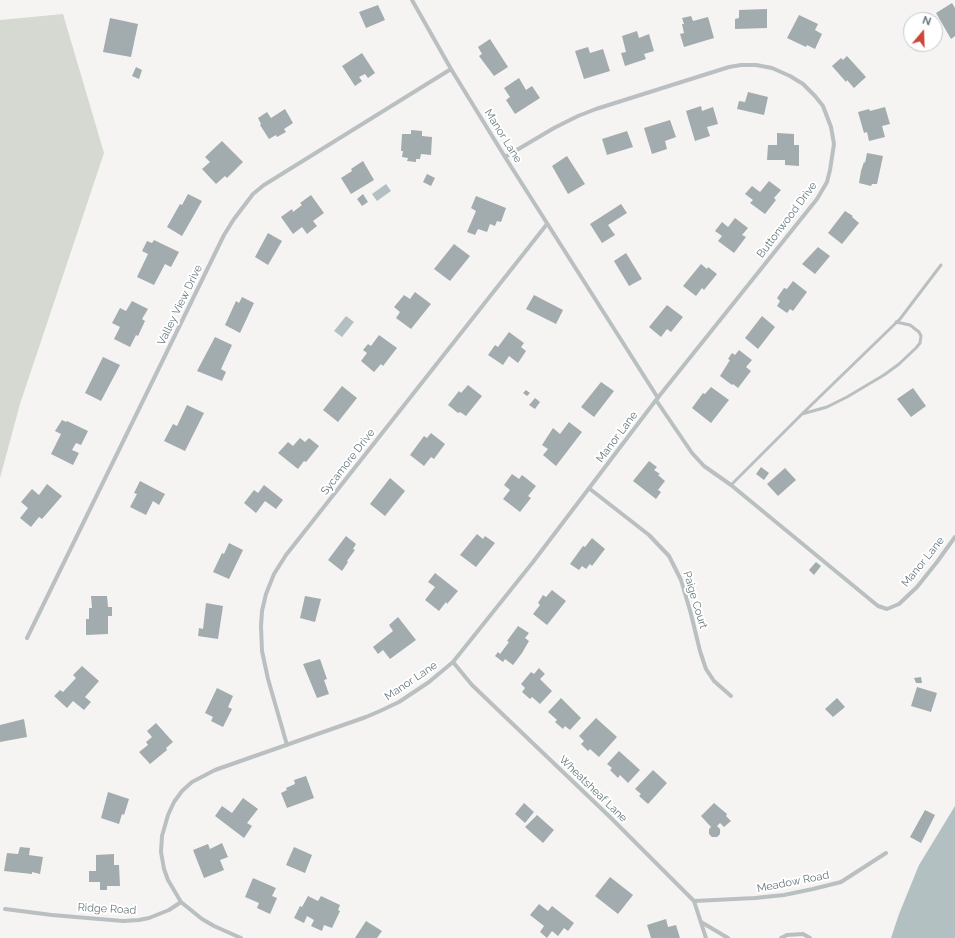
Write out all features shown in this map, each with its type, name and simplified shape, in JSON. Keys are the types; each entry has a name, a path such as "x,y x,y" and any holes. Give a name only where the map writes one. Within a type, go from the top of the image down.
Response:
{"street":[{"name":"Manor Lane","path":"412,0 451,69 505,157 692,454 704,466 730,485 856,589 878,606 887,609 899,604 917,587 955,537"},
{"name":"Buttonwood Drive","path":"505,157 554,128 578,116 596,109 735,66 756,65 772,68 790,76 802,84 823,106 831,127 834,144 827,182 817,199 657,399"},
{"name":"Valley View Drive","path":"27,638 224,235 234,219 253,194 264,185 451,69"},
{"name":"Sycamore Drive","path":"287,745 268,679 262,651 262,611 266,594 274,574 291,549 547,224"},
{"name":"Manor Lane","path":"182,902 168,880 164,869 161,852 162,836 174,802 187,787 204,775 215,770 380,711 399,702 429,682 453,662 590,489 657,399"},
{"name":"Paige Court","path":"590,489 649,535 668,556 680,580 706,669 714,680 731,696"},
{"name":"Wheatsheaf Lane","path":"453,662 472,685 611,818 694,901 706,938"},
{"name":"Meadow Road","path":"694,901 755,898 784,895 813,889 841,882 886,853"},
{"name":"Ridge Road","path":"5,908 123,921 149,918 169,910 182,902"},
{"path":"182,902 202,919 241,938"},
{"path":"700,922 728,938"},
{"path":"781,938 787,935 803,934 810,938"}],"lane":[{"path":"730,485 896,322 941,265"},
{"path":"802,414 827,407 847,397 884,375 899,364 916,348 920,343 922,336 920,332 910,325 896,322"}],"shaded area":[{"path":"63,14 104,153 20,404 0,478 0,20"},
{"path":"386,184 391,191 377,201 372,194"},
{"path":"346,316 354,322 342,337 334,331"},
{"path":"955,806 955,938 891,938 919,865"}],"building":[{"path":"952,3 955,8 955,36 951,39 943,25 943,12 938,12"},
{"path":"378,5 385,20 366,28 359,12"},
{"path":"767,9 767,28 735,29 735,19 739,18 739,10"},
{"path":"799,15 818,24 815,30 822,34 815,49 807,45 806,47 787,38"},
{"path":"691,16 693,21 708,17 714,38 684,47 680,34 684,33 682,18"},
{"path":"110,18 138,24 131,57 103,52"},
{"path":"637,31 639,38 649,34 654,51 644,54 646,59 625,66 621,53 626,52 622,36"},
{"path":"490,39 508,67 494,76 479,56 482,54 478,47"},
{"path":"588,47 590,53 603,49 610,71 584,79 575,51"},
{"path":"362,53 375,73 368,78 365,74 359,77 362,81 355,86 342,66"},
{"path":"847,56 866,77 854,88 847,80 846,82 832,66 841,58 843,60"},
{"path":"136,67 142,70 139,79 132,76"},
{"path":"519,78 526,90 532,86 540,98 515,114 506,100 510,97 504,88"},
{"path":"748,92 768,97 764,115 737,109 739,101 745,102"},
{"path":"701,106 702,111 713,107 718,124 707,127 710,136 695,141 686,111"},
{"path":"885,107 890,124 882,126 885,137 869,141 867,132 864,133 858,112 869,109 870,111"},
{"path":"285,109 293,123 284,129 286,132 269,139 260,125 261,124 258,118 267,112 271,118"},
{"path":"670,120 676,137 665,141 667,149 652,154 644,128"},
{"path":"411,130 422,131 422,136 432,137 431,155 421,154 420,159 416,159 416,162 407,161 408,158 402,157 403,151 401,151 402,134 411,134"},
{"path":"627,131 633,147 607,155 602,139"},
{"path":"777,133 794,134 794,145 799,145 799,166 785,165 785,160 767,160 768,145 777,145"},
{"path":"222,141 243,162 227,178 225,176 216,184 202,169 210,162 205,157"},
{"path":"867,153 883,156 877,184 872,184 871,186 859,183"},
{"path":"567,156 585,184 568,194 552,166"},
{"path":"363,161 374,180 351,194 341,178"},
{"path":"427,174 435,178 431,186 423,182"},
{"path":"769,181 781,190 774,198 776,200 765,214 750,203 753,200 745,194 752,186 760,192"},
{"path":"188,194 202,201 182,236 167,227 180,204 182,205"},
{"path":"363,194 368,202 362,206 357,199"},
{"path":"311,195 324,213 313,221 317,226 307,234 302,227 293,234 281,217 292,209 293,212 302,205 300,203"},
{"path":"476,196 506,208 501,222 497,221 495,226 490,224 487,232 478,229 475,235 467,232 476,211 471,208"},
{"path":"621,204 627,213 608,225 615,235 602,243 590,224"},
{"path":"845,211 853,216 852,217 859,223 842,244 828,233"},
{"path":"735,218 748,228 742,235 746,237 734,253 718,241 722,236 715,231 722,222 728,227"},
{"path":"268,233 282,241 268,265 255,257"},
{"path":"154,240 179,252 171,267 165,264 154,285 137,277 148,254 142,251 147,241 152,243"},
{"path":"454,244 470,256 450,281 434,269"},
{"path":"818,247 830,256 815,274 802,264"},
{"path":"626,253 642,279 629,286 614,261"},
{"path":"701,264 717,274 704,290 702,288 696,296 683,286"},
{"path":"793,281 807,292 793,311 790,309 787,313 777,306 780,301 777,298 784,288 787,289"},
{"path":"415,292 431,304 411,329 396,318 400,312 394,307 404,295 410,299"},
{"path":"534,295 563,310 556,324 526,309"},
{"path":"242,297 254,303 240,333 225,325 236,301 239,303"},
{"path":"132,301 148,309 142,319 145,321 138,336 136,335 130,347 114,339 120,327 112,323 120,308 126,311"},
{"path":"667,305 683,317 671,332 667,329 661,337 649,327"},
{"path":"762,316 775,327 758,349 745,338"},
{"path":"509,332 524,343 521,347 526,351 518,363 509,356 503,365 488,355 495,345 498,347"},
{"path":"379,335 397,348 383,366 381,364 374,372 361,361 367,353 363,350 368,344 371,346"},
{"path":"215,337 232,345 221,369 226,372 222,381 197,371"},
{"path":"739,350 752,360 746,367 751,371 738,388 720,376 730,360 728,359 732,353 735,355"},
{"path":"103,357 120,365 101,401 85,393"},
{"path":"601,382 614,391 594,417 581,407"},
{"path":"468,385 482,396 466,416 460,412 458,413 448,405 459,391 461,393"},
{"path":"342,386 357,398 338,422 323,410"},
{"path":"711,387 729,400 711,423 692,408 703,393 705,394"},
{"path":"913,388 926,406 911,417 897,399"},
{"path":"526,390 530,393 527,396 523,393"},
{"path":"535,398 540,402 535,409 529,405"},
{"path":"187,405 204,413 185,451 164,441 173,424 177,426"},
{"path":"62,420 88,431 81,445 76,443 72,450 79,453 73,465 51,454 61,434 55,431"},
{"path":"569,422 582,432 556,466 543,455 548,449 542,445 553,428 560,434"},
{"path":"431,433 445,444 434,459 431,457 424,466 410,455 424,436 427,438"},
{"path":"300,438 305,442 309,438 319,446 298,469 278,453 288,442 293,446"},
{"path":"649,461 657,467 654,470 660,474 658,475 665,481 658,490 661,492 656,499 633,481"},
{"path":"761,467 769,473 764,480 756,474"},
{"path":"785,468 796,480 778,496 767,484"},
{"path":"512,474 519,479 522,475 536,486 528,496 531,498 520,512 503,499 510,490 504,485"},
{"path":"390,478 405,491 385,516 370,504"},
{"path":"140,481 165,494 159,505 153,501 146,515 130,507 137,494 134,493"},
{"path":"47,484 62,496 42,519 39,517 31,527 20,518 28,508 21,502 32,489 39,495"},
{"path":"264,485 283,500 276,509 265,501 256,513 244,503 254,490 258,493"},
{"path":"477,534 483,539 485,536 495,543 476,567 460,555"},
{"path":"346,536 356,544 353,549 355,550 342,571 328,560"},
{"path":"592,538 605,549 592,566 590,564 586,569 582,566 579,570 570,564 583,546 585,547"},
{"path":"229,543 243,550 229,579 213,572 222,553 224,554"},
{"path":"816,562 821,566 814,575 809,570"},
{"path":"435,573 458,591 439,611 425,600 435,587 428,582"},
{"path":"552,590 566,601 547,625 533,614 540,605 538,603 543,595 546,597"},
{"path":"91,596 107,596 108,607 112,607 112,616 108,616 108,634 86,635 86,619 89,619 89,608 92,608"},
{"path":"305,596 321,599 315,622 300,618"},
{"path":"206,603 223,606 218,639 198,636 199,628 203,629"},
{"path":"398,617 416,640 390,659 383,650 378,654 373,647 393,631 389,625"},
{"path":"518,626 529,633 525,638 529,641 513,665 505,659 503,662 495,656 498,652 500,654"},
{"path":"320,659 327,679 324,680 329,694 317,698 303,664"},
{"path":"82,666 99,681 85,697 91,702 84,710 73,701 67,708 54,696 60,690 63,692 76,678 73,675"},
{"path":"539,668 545,674 540,679 552,691 540,704 532,697 530,699 522,692 525,688 521,684 531,672 534,674"},
{"path":"921,677 922,683 916,683 914,678"},
{"path":"917,687 937,693 931,712 911,706"},
{"path":"217,688 233,696 228,707 232,709 223,727 211,721 213,717 205,713"},
{"path":"561,698 581,718 570,730 565,726 563,729 555,722 557,720 548,712"},
{"path":"837,698 845,707 833,717 825,709"},
{"path":"596,718 617,737 599,757 590,749 588,751 581,744 584,741 579,736"},
{"path":"24,719 27,737 0,742 0,725"},
{"path":"156,723 173,742 166,748 167,750 150,764 139,752 148,745 146,742 152,737 147,731"},
{"path":"619,751 640,770 628,783 620,775 618,778 610,770 612,768 607,764"},
{"path":"653,770 667,783 648,804 639,796 641,794 635,789"},
{"path":"306,776 314,798 287,808 281,793 287,790 286,788 295,784 294,780"},
{"path":"108,792 129,799 124,815 122,814 119,824 101,818"},
{"path":"243,798 258,809 247,823 252,826 244,838 215,816 222,806 232,813"},
{"path":"524,803 534,812 525,823 515,814"},
{"path":"714,803 727,814 726,816 731,821 724,827 720,823 717,826 720,829 720,834 717,837 712,837 709,834 709,829 711,827 701,816"},
{"path":"925,810 935,815 921,843 910,837"},
{"path":"537,815 554,830 543,843 525,827"},
{"path":"222,843 228,857 220,860 224,870 204,878 193,850 208,844 210,849"},
{"path":"20,847 30,848 29,855 43,857 40,874 32,872 32,874 4,871 7,853 18,854"},
{"path":"294,847 312,855 305,873 286,865"},
{"path":"114,854 114,865 119,865 120,886 107,886 107,890 100,890 100,882 89,882 89,871 96,871 96,855"},
{"path":"610,877 633,895 618,914 595,896"},
{"path":"253,878 276,888 272,896 277,898 270,914 257,908 259,903 245,897"},
{"path":"308,896 318,901 321,896 340,905 338,910 340,911 332,928 324,925 322,931 311,926 314,920 307,916 304,923 294,918 300,906 302,907"},
{"path":"539,904 548,911 552,906 574,923 568,931 564,928 558,936 552,931 547,938 540,932 544,926 530,915"},
{"path":"666,919 668,927 676,925 680,938 651,938 647,925"},
{"path":"366,921 382,931 377,938 355,938"}]}
